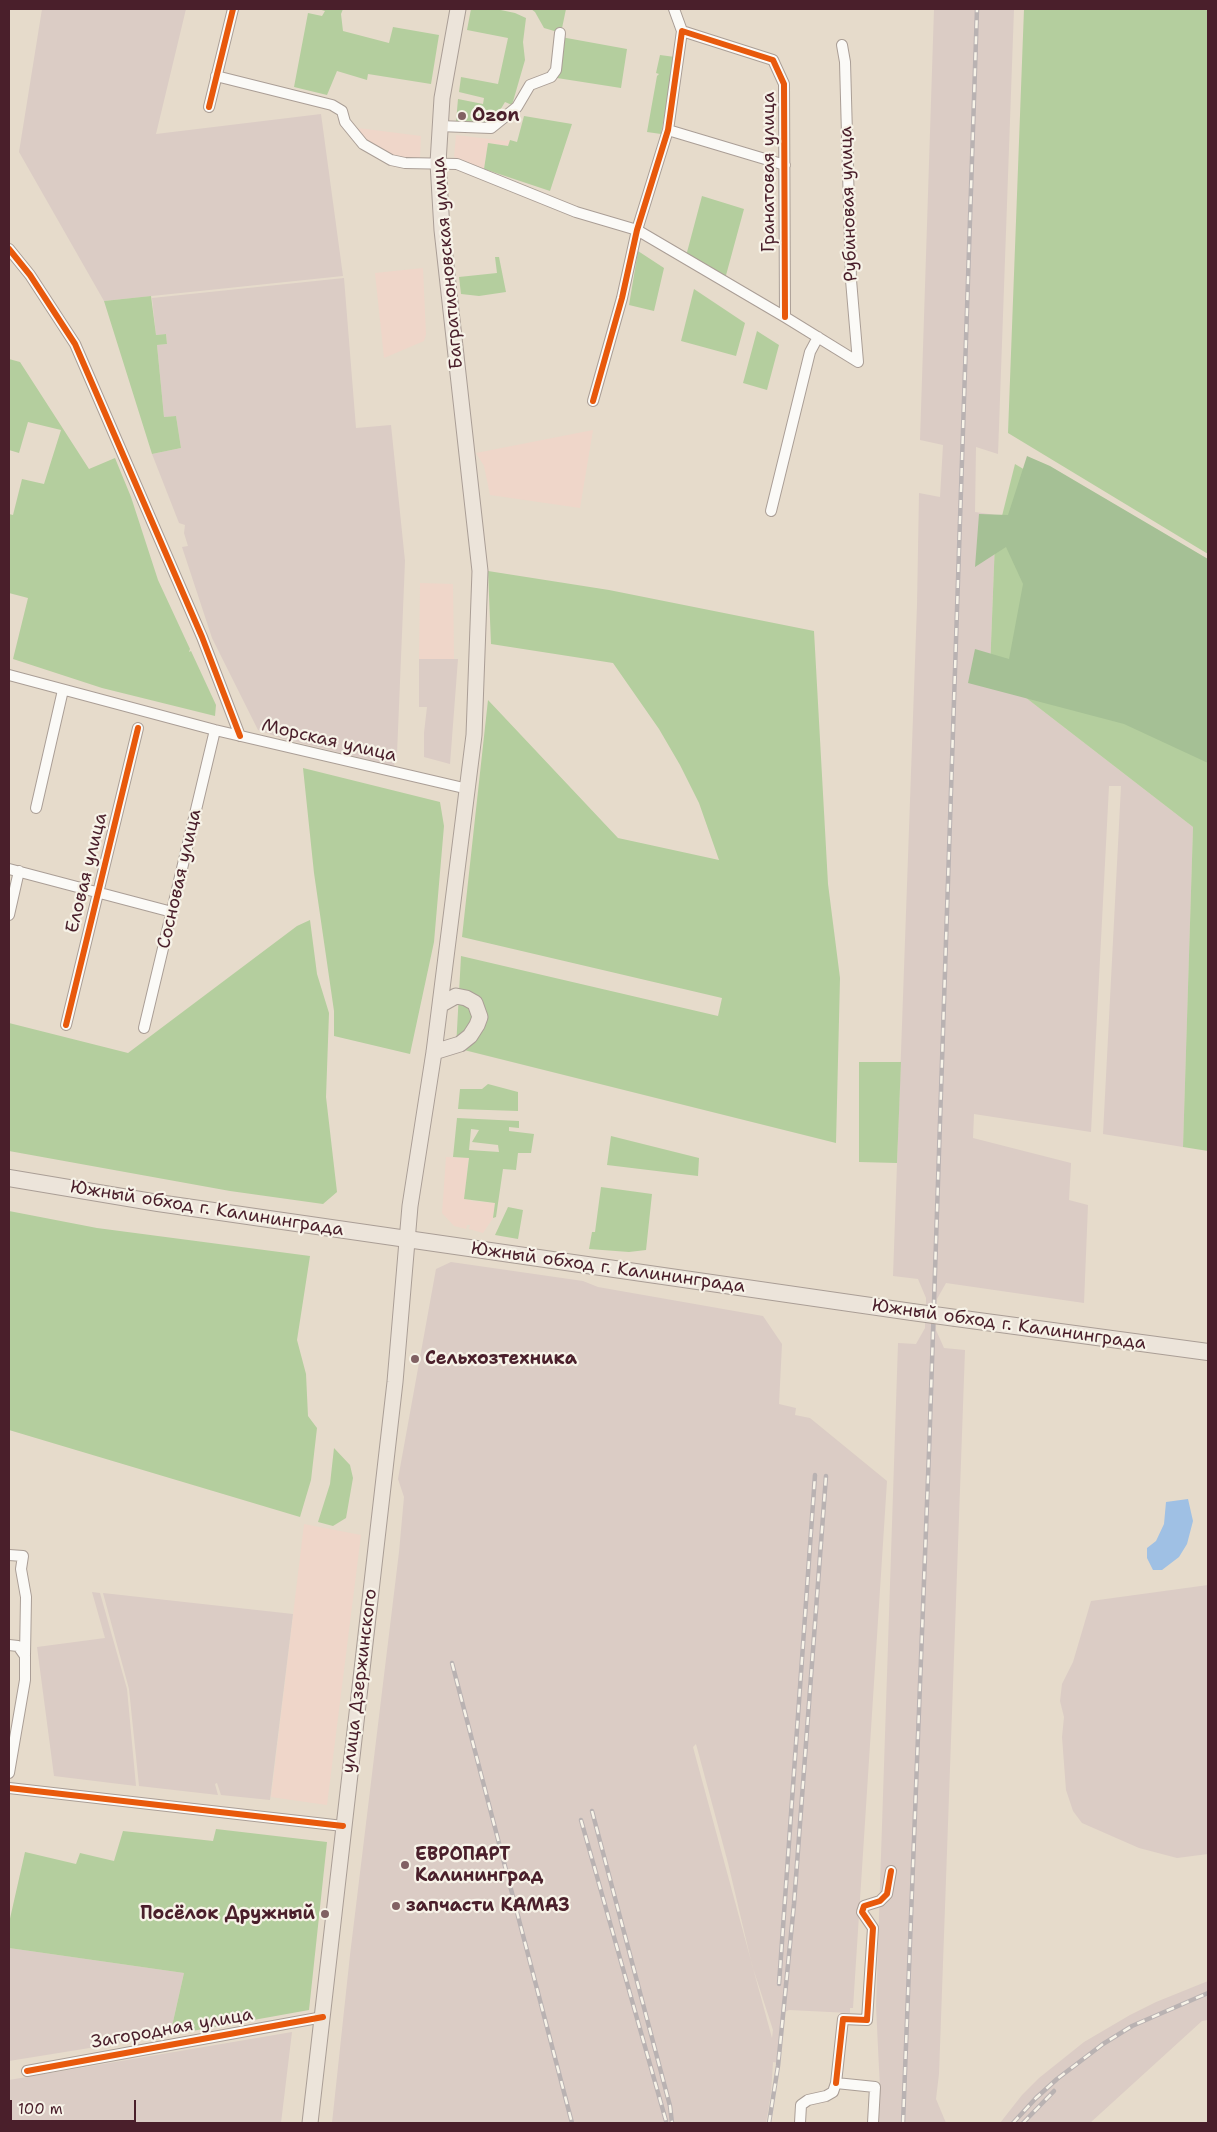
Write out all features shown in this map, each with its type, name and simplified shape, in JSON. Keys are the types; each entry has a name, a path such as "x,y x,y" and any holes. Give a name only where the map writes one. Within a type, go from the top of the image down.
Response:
{"highway":[{"name":"Южный обход г. Калининграда","path":"9,1178 158,1203 912,1312 1208,1352"}],"main road":[{"name":"Багратионовская улица","path":"458,9 442,98 438,163 442,230 480,572 474,735 468,789"},
{"name":"улица Дзержинского","path":"310,2123 395,1382 410,1206 434,1052 468,789"},
{"path":"434,1052 460,1044 470,1036 480,1017 475,1003 466,998 456,996 440,1005"}],"street":[{"path":"209,107 233,9"},
{"path":"592,401 622,298 637,230 668,130 682,31 674,9"},
{"name":"Гранатовая улица","path":"682,31 773,60 784,84 785,317"},
{"path":"439,126 491,128 517,107 530,85 551,77 556,70 560,33"},
{"name":"Рубиновая улица","path":"818,337 858,362 851,280 845,62 842,45"},
{"path":"216,76 332,105 342,111 345,122 363,144 391,160 405,163 457,164 576,212 637,230 818,337 810,352 771,511"},
{"path":"668,130 785,165"},
{"path":"9,250 30,275 75,344 202,637 240,736"},
{"name":"Морская улица","path":"9,675 215,730 468,789"},
{"path":"36,808 62,690"},
{"name":"Еловая улица","path":"66,1025 138,728"},
{"name":"Сосновая улица","path":"144,1028 215,730"},
{"path":"9,915 14,870 172,912"},
{"path":"9,1555 23,1556 21,1568 26,1597 25,1680 9,1774"},
{"path":"9,1645 18,1646 25,1656"},
{"path":"9,1788 343,1826"},
{"path":"800,2123 801,2105 808,2100 834,2092 843,2019 867,2020 873,1928 862,1912 864,1906 880,1901 887,1894 891,1871"},
{"name":"Загородная улица","path":"27,2071 323,2016"},
{"path":"836,2083 875,2087 873,2123"}],"shaded area":[{"path":"42,9 186,9 156,134 321,114 343,276 104,301 19,152"},
{"path":"934,9 1014,9 998,454 976,447 975,512 996,515 990,670 1193,827 1183,1147 1103,1134 1121,786 1109,786 1091,1132 974,1114 973,1138 1071,1163 1069,1200 1088,1205 1084,1303 946,1283 937,1299 936,1330 944,1348 965,1350 939,2074 936,2099 946,2123 878,2123 880,2089 876,2006 898,1343 916,1344 925,1328 925,1321 929,1321 929,1306 926,1305 926,1298 918,1279 893,1276 917,605 919,493 940,497 943,445 920,440"},
{"path":"358,128 421,136 420,158 405,159 388,154 363,140"},
{"path":"456,135 510,140 509,146 488,143 484,169 454,157"},
{"path":"423,268 426,334 424,341 384,358 375,273"},
{"path":"344,278 356,428 391,425 405,561 397,754 394,766 284,739 258,730 212,638 182,547 188,546 184,533 185,525 179,523 152,454 181,448 176,416 164,417 157,345 167,344 166,334 156,335 152,298"},
{"path":"593,430 580,508 490,495 484,466 476,453"},
{"path":"420,583 453,584 454,659 419,659"},
{"path":"419,659 458,659 450,764 424,757 427,707 419,707"},
{"path":"446,1157 469,1158 467,1170 471,1201 495,1203 493,1218 483,1233 469,1229 470,1225 467,1225 466,1229 454,1226 442,1213"},
{"path":"451,1262 583,1281 598,1287 763,1316 782,1344 779,1404 796,1408 795,1415 810,1418 887,1481 853,2008 850,2008 850,2013 789,2010 785,2012 779,2063 773,2062 771,2094 766,2123 332,2123 350,1955 399,1552 404,1497 398,1479 436,1269","holes":["696,1744 728,1863 751,1960 693,1747","753,1969 773,2030 772,2038"]},
{"path":"304,1524 361,1535 327,1805 271,1797"},
{"path":"1208,1585 1208,1854 1177,1858 1139,1848 1082,1823 1073,1811 1066,1790 1062,1737 1064,1717 1060,1701 1062,1684 1073,1662 1091,1601"},
{"path":"92,1592 100,1593 127,1689 136,1786 54,1776 37,1647 105,1638"},
{"path":"103,1593 293,1614 270,1800 221,1795 217,1783 215,1784 218,1795 139,1786 129,1689"},
{"path":"9,1948 184,1973 170,2035 9,2061"},
{"path":"1208,1981 1208,2020 1202,2021 1090,2123 1000,2123 1022,2095 1039,2078 1084,2042 1156,2002"},
{"path":"292,2032 281,2123 9,2123 9,2080"}],"green space":[{"path":"318,9 343,9 341,14 343,31 389,43 393,27 439,35 431,84 368,74 367,80 337,71 327,95 294,87 308,13 322,16 325,11"},
{"path":"471,9 496,9 515,13 526,18 523,42 525,60 512,105 505,102 490,127 456,122 458,99 483,104 484,98 459,92 461,77 498,84 508,38 467,30"},
{"path":"531,9 566,9 561,33 544,28 535,12"},
{"path":"1024,9 1208,9 1208,554 1008,433"},
{"path":"561,37 627,49 621,88 557,78"},
{"path":"660,55 675,57 661,134 647,132 657,76 659,74 656,73"},
{"path":"524,116 572,124 550,191 484,169 488,143 508,146 510,140 517,142"},
{"path":"702,196 744,209 725,279 686,256"},
{"path":"638,251 664,268 654,311 629,305"},
{"path":"495,257 499,257 506,292 479,296 461,294 459,277 497,273"},
{"path":"694,289 745,323 736,356 681,341"},
{"path":"151,296 156,335 166,334 167,344 157,345 164,417 176,416 181,448 152,454 104,301"},
{"path":"757,331 779,345 767,390 743,383"},
{"path":"9,359 20,362 89,469 115,458 131,497 158,580 190,649 189,652 191,651 216,705 215,716 102,688 13,659 28,598 9,593 9,514 13,515 22,479 44,484 61,430 28,422 19,453 9,450"},
{"path":"1027,456 1050,466 1208,559 1208,763 1124,724 968,683 975,649 1009,659 1023,584 1006,547 975,567 979,514 1008,515"},
{"path":"1015,464 1208,579 1208,1151 1183,1147 1193,827 990,670 996,515 1002,516"},
{"path":"488,571 609,590 814,631 828,884 840,978 836,1143 456,1048 461,956 718,1016 722,998 462,937 488,700 618,838 719,860 699,803 680,765 659,729 613,663 491,644"},
{"path":"303,768 440,802 444,826 434,942 410,1054 334,1036 334,1011 314,873"},
{"path":"310,920 317,974 329,1013 326,1097 337,1192 323,1204 230,1191 9,1151 9,1023 128,1053 297,926"},
{"path":"859,1062 901,1062 897,1163 859,1162"},
{"path":"488,1084 518,1092 518,1111 458,1109 460,1089 482,1089"},
{"path":"457,1118 519,1121 519,1128 509,1127 509,1131 534,1134 531,1153 518,1153 516,1170 503,1169 496,1217 493,1218 495,1203 464,1199 469,1158 453,1157","holes":["471,1129 479,1130 472,1142 498,1145 499,1152 469,1150"]},
{"path":"611,1136 699,1158 698,1176 607,1165"},
{"path":"601,1187 652,1194 646,1250 629,1252 589,1249 592,1232 595,1232"},
{"path":"508,1207 523,1210 518,1239 495,1235"},
{"path":"9,1211 97,1228 310,1256 297,1340 306,1374 308,1416 317,1428 311,1480 300,1517 9,1430"},
{"path":"334,1448 350,1465 353,1478 346,1518 333,1526 318,1522 330,1484"},
{"path":"216,1829 327,1842 309,2010 170,2035 184,1973 9,1948 9,1923 25,1852 76,1864 80,1853 114,1861 123,1831 213,1841"}],"water":[{"path":"1188,1499 1193,1521 1187,1544 1179,1557 1162,1570 1153,1570 1147,1558 1147,1548 1156,1541 1164,1524 1166,1502"}],"railway":[{"path":"903,2123 929,1452 977,9"},
{"path":"779,1984 815,1475"},
{"path":"769,2123 778,2066 794,1904 826,1476"},
{"path":"452,1663 572,2123"},
{"path":"592,1811 670,2106 672,2123"},
{"path":"581,1820 666,2121"},
{"path":"1013,2123 1057,2079 1103,2044 1132,2026 1208,1993"},
{"path":"1023,2123 1054,2091"}],"cycle path":[{"path":"209,107 233,9"},
{"path":"593,401 622,298 637,230 668,130 682,31 773,60 784,84 785,317"},
{"path":"9,249 30,275 75,344 202,637 240,736"},
{"path":"66,1025 138,728"},
{"path":"9,1788 343,1826"},
{"path":"836,2083 843,2019 867,2020 873,1928 862,1912 864,1906 880,1901 887,1894 891,1871"},
{"path":"27,2071 323,2017"}],"place":[{"name":"Ozon","path":"462,116"},
{"name":"Сельхозтехника","path":"415,1359"},
{"name":"ЕВРОПАРТ Калининград","path":"405,1865"},
{"name":"запчасти КАМАЗ","path":"396,1906"},
{"name":"Посёлок Дружный","path":"325,1914"}]}
